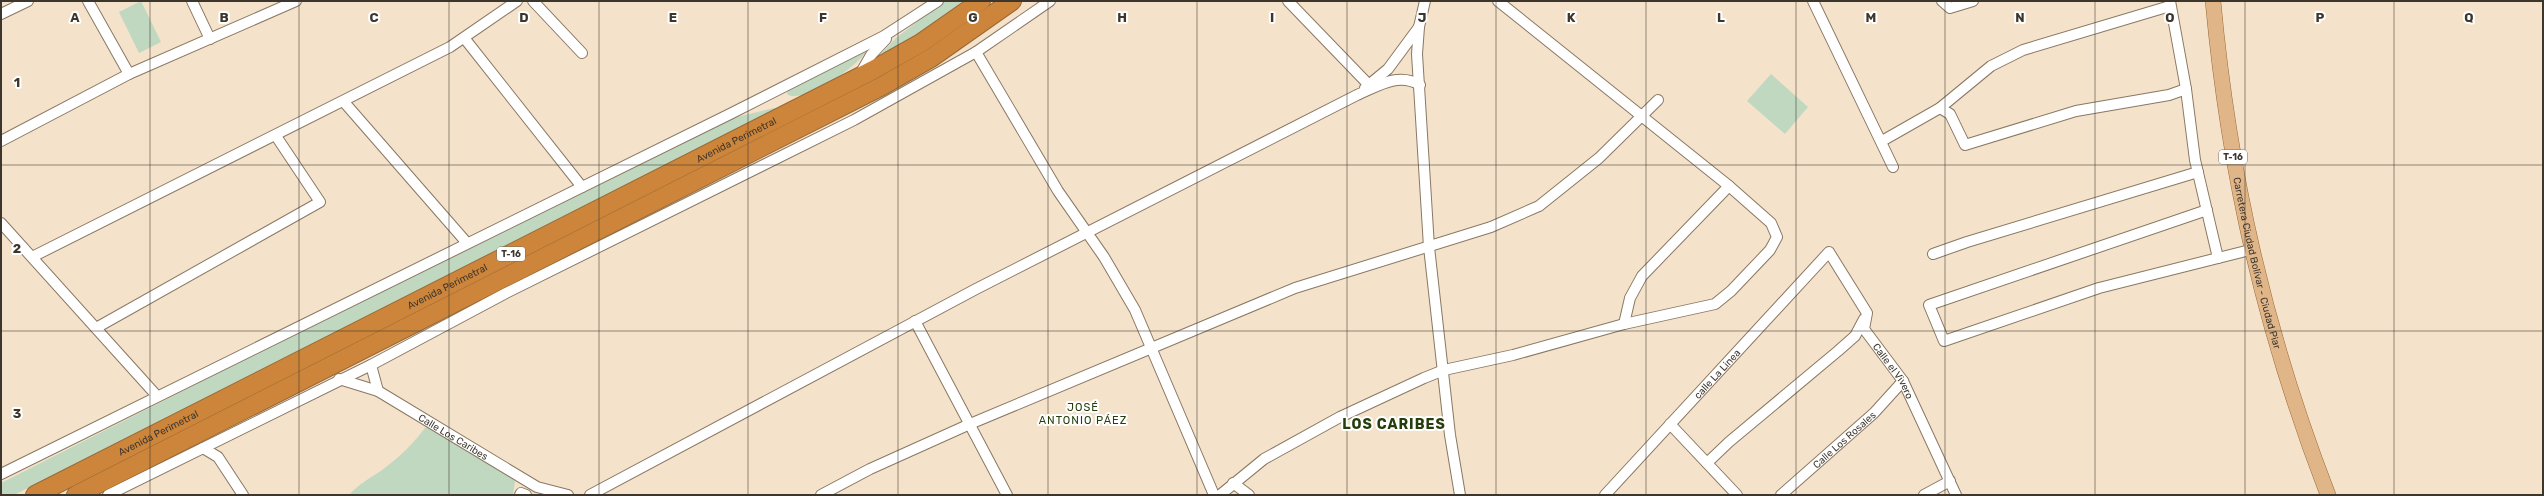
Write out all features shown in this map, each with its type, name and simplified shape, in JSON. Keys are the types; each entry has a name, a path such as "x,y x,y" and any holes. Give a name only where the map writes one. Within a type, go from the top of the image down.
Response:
{"highway":[{"name":"Avenida Perimetral","path":"35,495 857,78 921,43 981,1"},
{"name":"Avenida Perimetral","path":"76,495 882,86 931,58 1012,1"}],"main road":[{"name":"Carretera Ciudad Bolívar - Ciudad Piar","path":"2213,1 2225,109 2237,187 2250,250 2278,352 2328,495"}],"street":[{"path":"1,14 28,1"},
{"path":"88,1 129,74"},
{"path":"192,1 210,39"},
{"path":"1,140 129,74 296,1"},
{"path":"32,257 344,102 465,39 517,1"},
{"path":"533,1 582,53"},
{"path":"1,474 582,187 898,28 938,1"},
{"path":"108,495 137,482 339,379 371,365 513,290 854,120 976,52 1050,1"},
{"path":"1288,1 1369,85"},
{"path":"1425,1 1419,27 1417,54 1429,247 1444,370 1450,435 1460,495"},
{"path":"1220,495 1264,459 1340,416 1444,370 1513,355 1624,324 1715,304 1730,291 1770,250 1777,237 1771,223 1730,186 1498,1"},
{"path":"1813,1 1882,140 1893,167"},
{"path":"1942,1 1950,8 1974,1"},
{"path":"1882,140 1940,108 1991,66 2023,50 2170,3 2186,89 2198,172 2218,258"},
{"path":"1357,95 1388,69 1419,27"},
{"path":"857,78 877,48 898,28"},
{"path":"465,39 582,187"},
{"path":"976,52 1086,233 1108,263 1135,310 1214,495"},
{"path":"590,495 915,321 1357,95 1393,80 1405,78 1420,85"},
{"path":"1940,108 1950,114 1965,145 2076,111 2169,95 2186,89"},
{"path":"821,495 870,469 970,424 1295,288 1491,227 1539,206 1599,158 1658,100"},
{"path":"344,102 467,243"},
{"path":"96,328 320,202 276,136"},
{"path":"1933,254 1967,242 2198,172"},
{"path":"1624,324 1630,298 1642,276 1730,186"},
{"path":"2207,210 1929,305 1944,341 2099,288 2250,250"},
{"path":"1,223 157,396"},
{"name":"calle La Linea","path":"1605,495 1829,252 1867,314"},
{"path":"1707,463 1728,442 1855,336 1867,314"},
{"name":"Calle el Vivero","path":"1867,314 1864,330 1903,381 1956,495"},
{"path":"915,321 1007,495"},
{"path":"371,365 378,391"},
{"name":"Calle Los Caribes","path":"339,379 378,391 537,487 568,495"},
{"name":"Calle Los Rosales","path":"1781,495 1874,413 1903,381"},
{"path":"1670,424 1737,495"},
{"path":"203,448 218,457 243,495"},
{"path":"1924,495 1950,481"},
{"path":"125,495 137,482"},
{"path":"1233,483 1249,495"},
{"path":"520,495 522,493 526,495"}],"green space":[{"path":"141,1 161,42 139,53 119,12"},
{"path":"944,1 963,1 927,28 886,53 882,53 896,38"},
{"path":"867,50 854,65 830,82 804,94 794,96 787,94 788,90"},
{"path":"1771,74 1808,107 1785,134 1747,101"},
{"path":"774,108 776,109 14,495 1,495 1,483 499,231 732,118"},
{"path":"428,424 502,465 515,481 513,495 349,495 361,484 395,460 418,437"}],"district":[{"name":"JOSÉ ANTONIO PÁEZ","path":"1083,413"},
{"name":"LOS CARIBES","path":"1394,424"}]}
